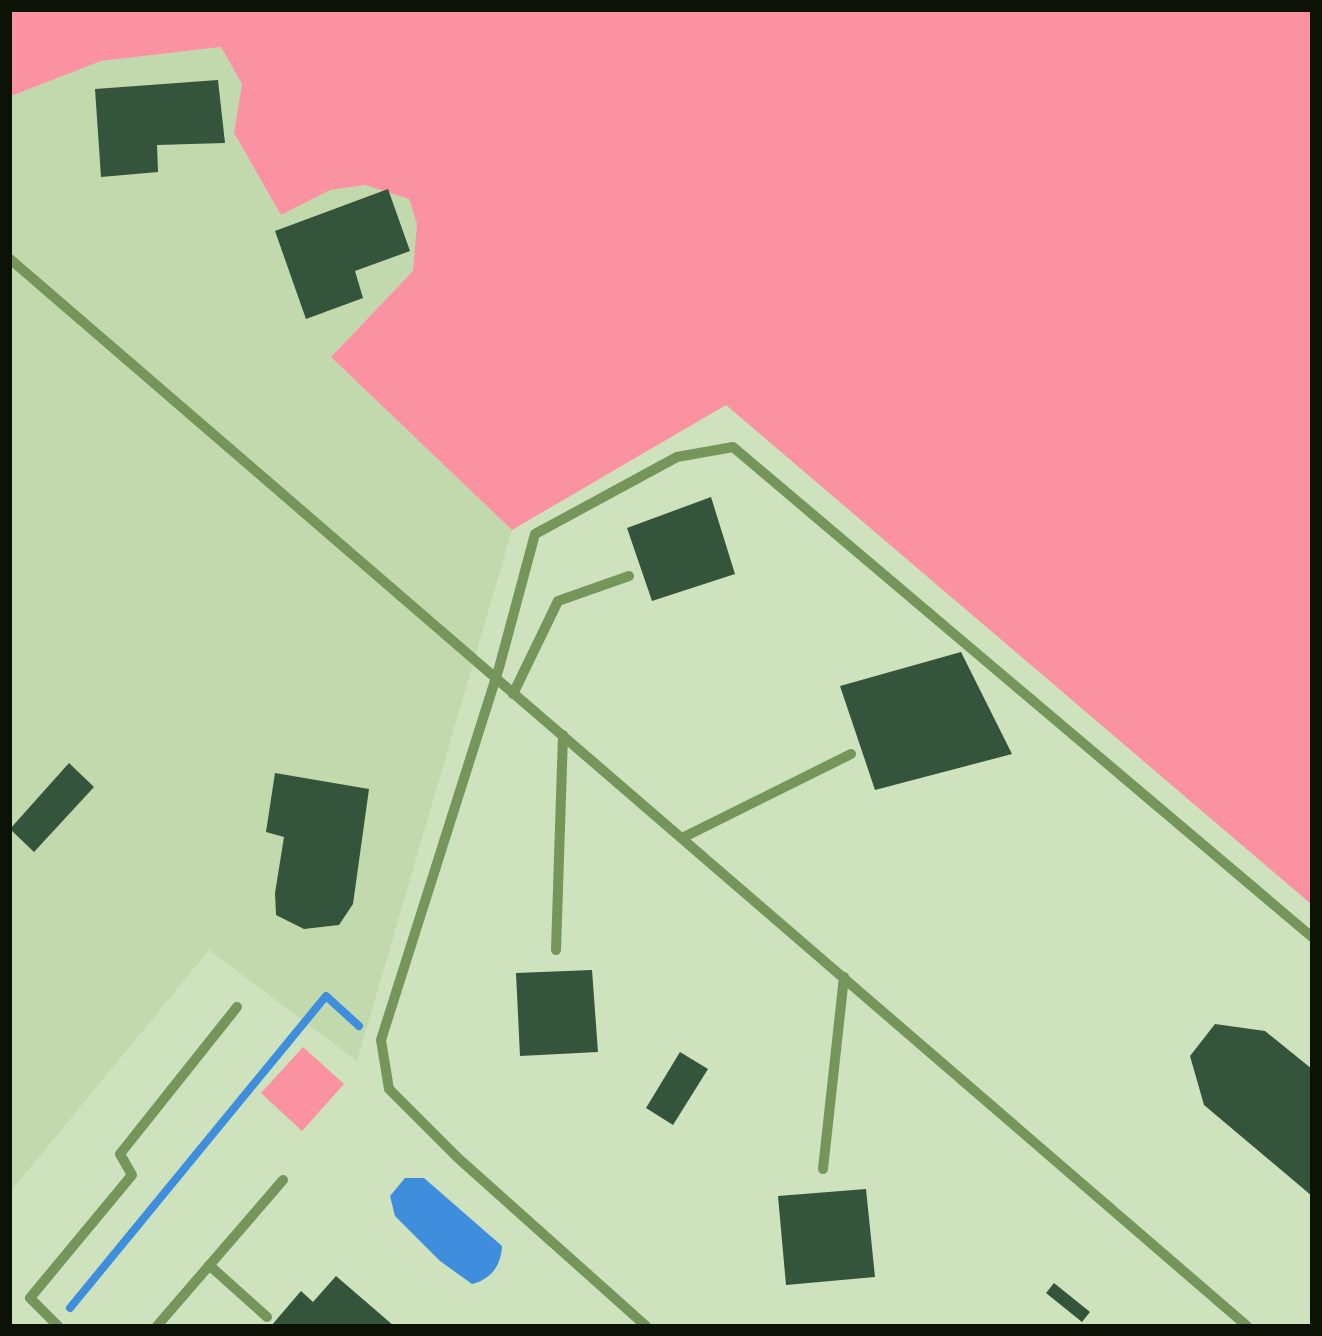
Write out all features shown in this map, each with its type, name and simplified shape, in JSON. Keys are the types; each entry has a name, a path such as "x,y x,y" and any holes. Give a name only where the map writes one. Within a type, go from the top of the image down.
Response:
{"lane":[{"path":"10,259 1247,1326"},
{"path":"646,1326 458,1158 389,1089 381,1041 496,679 536,534 677,457 733,447 1311,938"},
{"path":"513,694 558,601 629,576"},
{"path":"556,950 563,735"},
{"path":"682,838 850,754"},
{"path":"823,1169 844,977"},
{"path":"58,1326 30,1298 132,1176 120,1154 237,1007"},
{"path":"157,1326 283,1180"},
{"path":"209,1265 267,1317"}],"shaded area":[{"path":"11,11 1311,11 1311,904 726,405 512,530 331,357 413,271 417,224 409,199 365,185 330,190 281,215 234,133 242,84 221,47 101,61 11,96"},
{"path":"221,47 242,84 234,134 281,215 330,190 366,185 409,199 417,224 413,271 331,357 512,530 357,1061 209,950 11,1191 11,96 101,61"},
{"path":"303,1047 344,1084 302,1131 261,1093"}],"water":[{"path":"405,1178 424,1178 502,1246 500,1260 490,1275 472,1284 440,1261 395,1216 390,1196"}],"building":[{"path":"218,80 225,143 157,145 158,172 101,177 95,89"},
{"path":"388,189 410,251 355,271 363,298 306,319 275,231"},
{"path":"711,497 735,574 652,601 627,528"},
{"path":"961,652 1012,754 875,790 840,686"},
{"path":"69,763 94,787 34,852 10,829"},
{"path":"275,773 369,789 353,904 339,925 304,929 276,915 275,893 284,837 266,832"},
{"path":"592,970 598,1052 520,1056 516,973"},
{"path":"1215,1024 1265,1031 1312,1069 1312,1196 1204,1105 1190,1056"},
{"path":"680,1052 708,1069 673,1125 646,1108"},
{"path":"866,1189 875,1277 786,1285 778,1196"},
{"path":"336,1276 394,1326 271,1326 301,1291 313,1302"},
{"path":"1054,1283 1090,1312 1082,1322 1046,1293"}],"waterway":[{"path":"70,1308 326,996 359,1026"}]}
